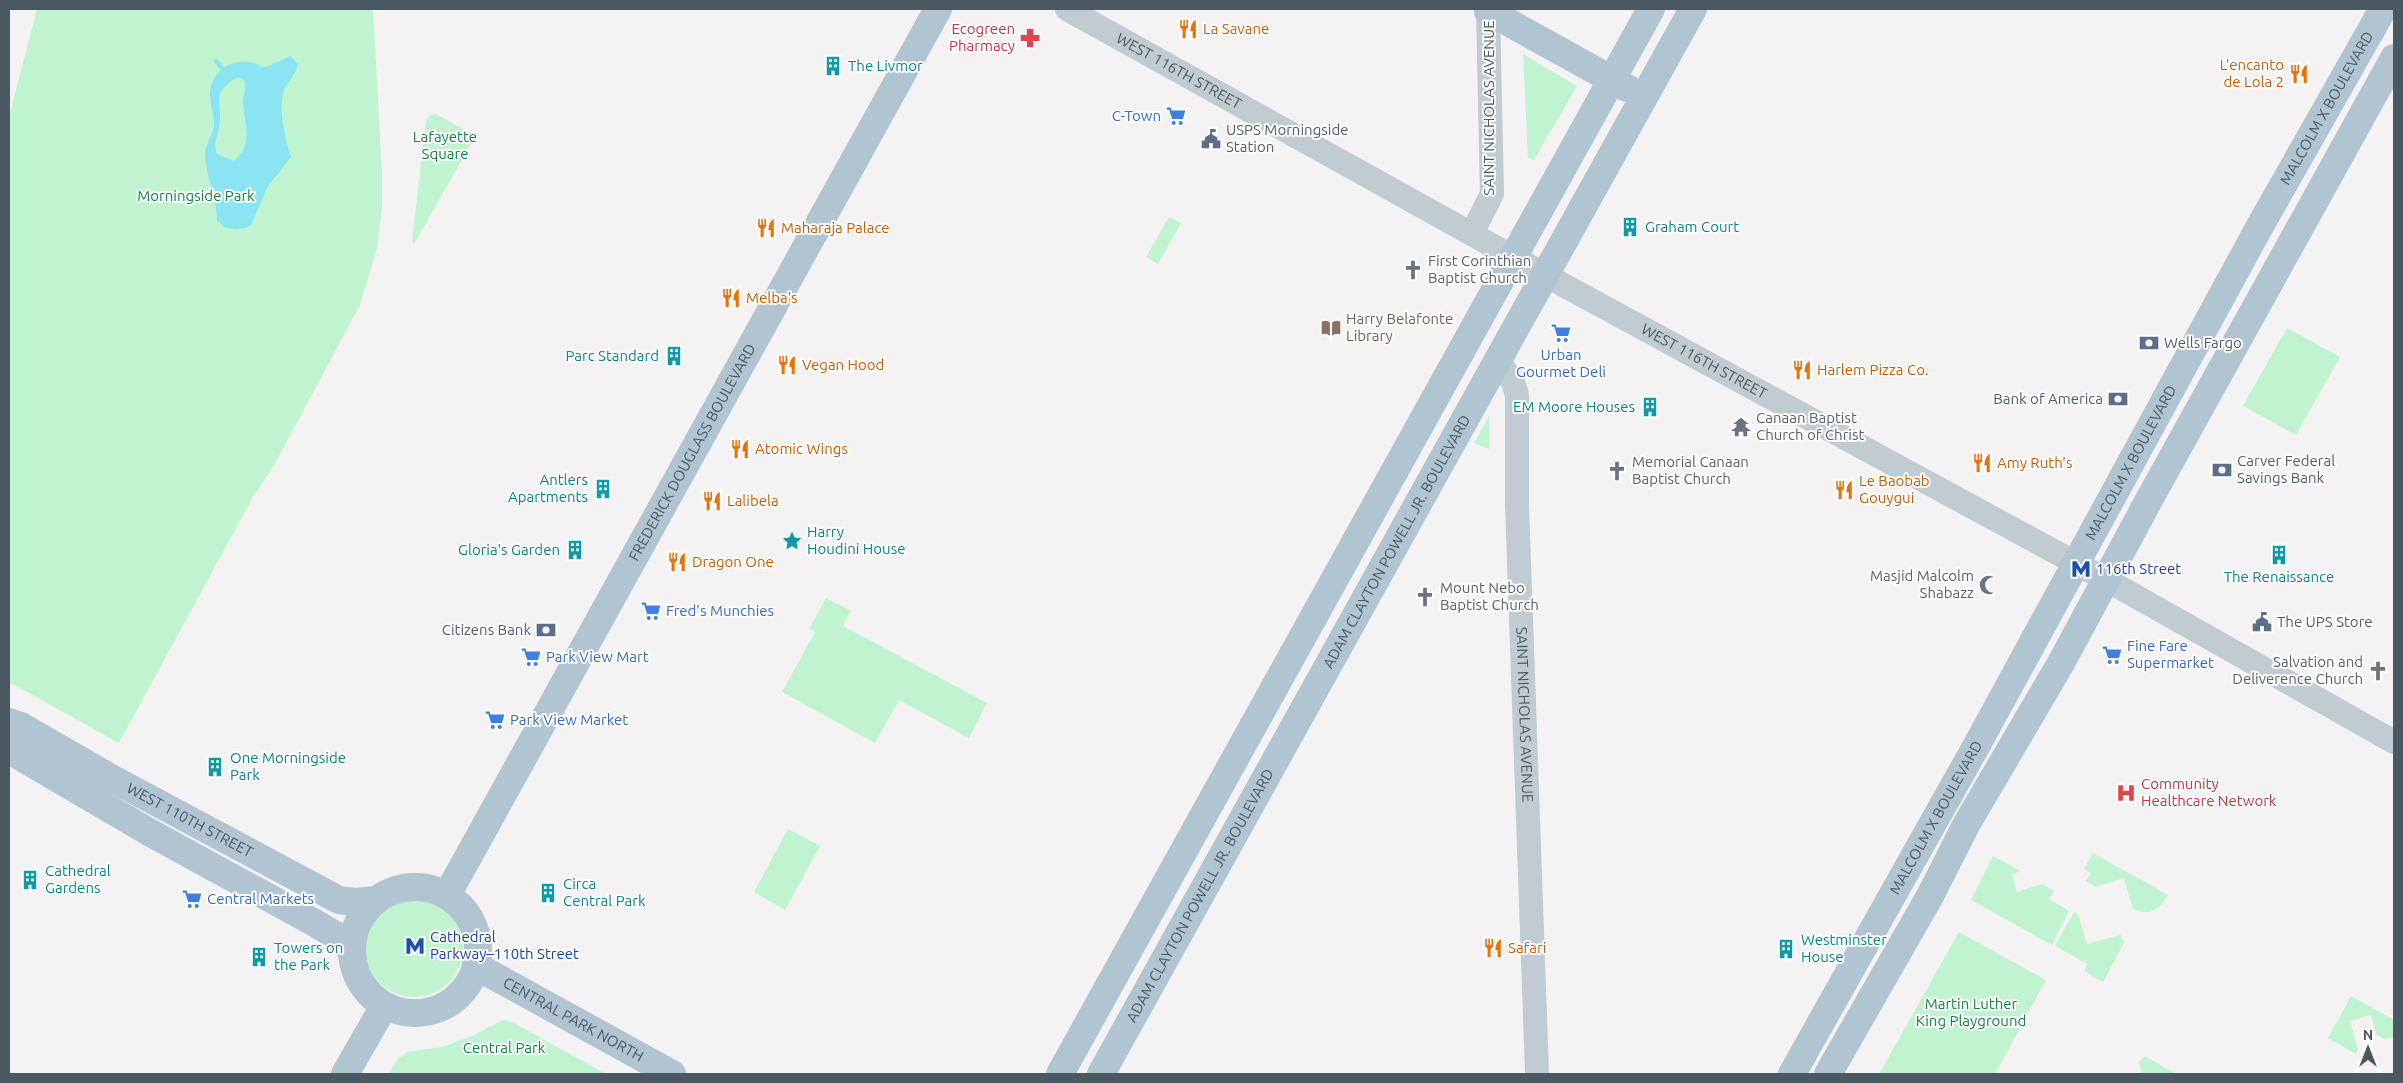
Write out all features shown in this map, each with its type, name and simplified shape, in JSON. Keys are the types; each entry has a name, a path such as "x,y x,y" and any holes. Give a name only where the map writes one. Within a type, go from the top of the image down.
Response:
{"main road":[{"name":"FREDERICK DOUGLASS BOULEVARD","path":"447,896 938,9"},
{"path":"1060,1074 1651,9"},
{"name":"ADAM CLAYTON POWELL JR. BOULEVARD","path":"1101,1074 1693,9"},
{"name":"MALCOLM X BOULEVARD","path":"1792,1074 2076,563 2260,226 2384,9"},
{"path":"1488,10 1643,98"},
{"name":"MALCOLM X BOULEVARD","path":"1828,1074 1930,896 1966,825 2020,735 2394,58"},
{"name":"WEST 110TH STREET","path":"9,722 21,726 111,778 339,900 355,902 376,900"},
{"name":"WEST 110TH STREET","path":"9,750 149,832 315,923 335,935 352,950"},
{"path":"407,887 429,888 447,896 464,909 474,928 478,944 476,966 468,984 461,993 439,1009 413,1014 398,1012 384,1006 369,995 354,970 352,950 354,932 359,918 376,900 390,892 407,887"},
{"name":"CENTRAL PARK NORTH","path":"476,966 672,1074"},
{"path":"345,1074 384,1006"}],"street":[{"name":"WEST 116TH STREET","path":"1067,9 1546,275 2105,579 2394,742"},
{"name":"SAINT NICHOLAS AVENUE","path":"1472,233 1492,194 1488,10"},
{"name":"SAINT NICHOLAS AVENUE","path":"1498,360 1515,386 1538,1074"}],"green space":[{"name":"Morningside Park","path":"37,9 373,9 382,173 382,208 377,248 360,305 272,469 254,495 119,743 9,682 9,117"},
{"path":"1523,54 1577,86 1534,160 1528,158"},
{"name":"Lafayette Square","path":"436,114 470,133 473,140 414,244 412,241 426,121 430,115"},
{"path":"1169,217 1181,223 1158,264 1146,257"},
{"path":"2287,328 2340,357 2296,435 2243,406"},
{"path":"1489,416 1489,449 1474,443"},
{"path":"826,598 851,611 843,626 987,703 969,738 899,700 875,743 782,692 815,632 809,629"},
{"path":"788,829 820,846 785,910 754,892"},
{"path":"2093,853 2168,895 2157,908 2149,912 2133,909 2124,878 2095,887 2086,881 2091,873 2084,869"},
{"path":"1993,856 2021,871 2012,874 2017,892 2042,884 2054,891 2049,899 2069,911 2052,945 1971,900"},
{"path":"414,899 424,900 441,907 455,921 462,938 462,958 455,975 441,989 424,996 414,997 404,996 387,989 373,975 366,958 365,948 366,938 373,921 387,907 404,900"},
{"path":"2074,912 2078,914 2087,944 2121,935 2121,939 2125,941 2103,982 2084,971 2087,964 2055,946"},
{"name":"Martin Luther King Playground","path":"1959,932 2046,980 1995,1074 1879,1074"},
{"path":"2351,996 2394,1020 2394,1037 2385,1039 2376,1034 2371,1015 2350,1021 2358,1050 2356,1054 2328,1038"},
{"name":"Central Park","path":"503,1020 512,1022 606,1074 389,1074 398,1059 407,1052 442,1047 472,1036"},
{"path":"2145,1056 2176,1074 2142,1074 2139,1062"}],"water":[{"path":"290,56 298,64 285,88 282,103 284,132 291,157 268,186 251,225 245,228 226,228 217,221 205,158 214,125 210,98 212,85 215,76 221,70 236,62 253,63 262,67","holes":["239,77 245,81 243,101 247,135 246,142 240,155 233,161 217,154 216,150 215,144 220,120 219,99 220,93 229,83"]}],"waterway":[{"path":"216,61 222,68"}],"place":[{"name":"La Savane","path":"1188,29"},
{"name":"Ecogreen Pharmacy","path":"1030,38"},
{"name":"The Livmor","path":"833,66"},
{"name":"L'encanto de Lola 2","path":"2299,74"},
{"name":"C-Town","path":"1176,116"},
{"name":"USPS Morningside Station","path":"1211,139"},
{"name":"Graham Court","path":"1630,227"},
{"name":"Maharaja Palace","path":"766,228"},
{"name":"First Corinthian Baptist Church","path":"1413,270"},
{"name":"Melba's","path":"731,298"},
{"name":"Harry Belafonte Library","path":"1331,328"},
{"name":"Urban Gourmet Deli","path":"1561,333"},
{"name":"Wells Fargo","path":"2149,343"},
{"name":"Parc Standard","path":"674,356"},
{"name":"Vegan Hood","path":"787,365"},
{"name":"Harlem Pizza Co.","path":"1802,370"},
{"name":"Bank of America","path":"2118,399"},
{"name":"EM Moore Houses","path":"1650,407"},
{"name":"Canaan Baptist Church of Christ","path":"1741,427"},
{"name":"Atomic Wings","path":"740,449"},
{"name":"Amy Ruth's","path":"1982,463"},
{"name":"Carver Federal Savings Bank","path":"2222,470"},
{"name":"Memorial Canaan Baptist Church","path":"1617,471"},
{"name":"Antlers Apartments","path":"603,489"},
{"name":"Le Baobab Gouygui","path":"1844,490"},
{"name":"Lalibela","path":"712,501"},
{"name":"Harry Houdini House","path":"792,541"},
{"name":"Gloria's Garden","path":"575,550"},
{"name":"The Renaissance","path":"2279,555"},
{"name":"Dragon One","path":"677,562"},
{"name":"116th Street","path":"2081,569"},
{"name":"Masjid Malcolm Shabazz","path":"1989,585"},
{"name":"Mount Nebo Baptist Church","path":"1425,597"},
{"name":"Fred's Munchies","path":"651,611"},
{"name":"The UPS Store","path":"2262,622"},
{"name":"Citizens Bank","path":"546,630"},
{"name":"Fine Fare Supermarket","path":"2112,655"},
{"name":"Park View Mart","path":"531,657"},
{"name":"Salvation and Deliverence Church","path":"2378,671"},
{"name":"Park View Market","path":"495,720"},
{"name":"One Morningside Park","path":"215,767"},
{"name":"Community Healthcare Network","path":"2126,793"},
{"name":"Cathedral Gardens","path":"30,880"},
{"name":"Circa Central Park","path":"548,893"},
{"name":"Central Markets","path":"192,899"},
{"name":"Cathedral Parkway–110th Street","path":"415,946"},
{"name":"Safari","path":"1493,948"},
{"name":"Westminster House","path":"1786,949"},
{"name":"Towers on the Park","path":"259,957"}]}
